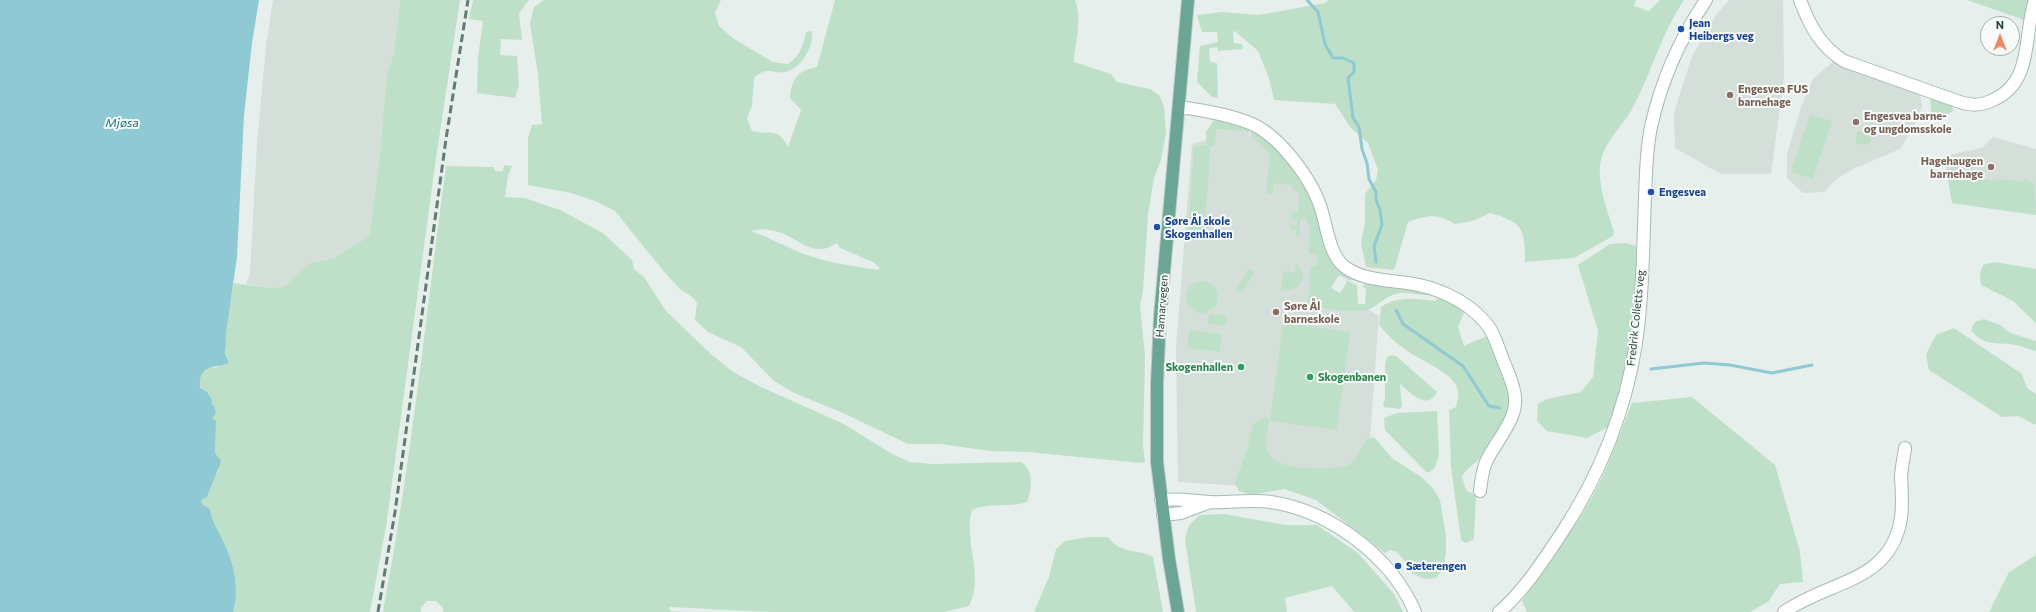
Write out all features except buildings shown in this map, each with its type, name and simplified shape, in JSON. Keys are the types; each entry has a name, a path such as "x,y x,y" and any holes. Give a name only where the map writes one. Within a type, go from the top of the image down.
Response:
{"main road":[{"name":"Hamarvegen","path":"1178,612 1163,515 1157,462 1157,384 1160,317 1188,0"}],"street":[{"name":"Fredrik Colletts veg","path":"1499,612 1522,589 1544,559 1585,495 1606,454 1626,391 1636,344 1640,303 1647,159 1650,129 1665,76 1678,46 1706,0"},
{"path":"1800,0 1816,35 1830,53 1844,61 1957,101 1974,105 1987,103 1999,97 2016,82 2025,61 2029,23 2035,0"},
{"path":"1179,108 1241,120 1264,131 1276,142 1299,168 1314,190 1335,254 1344,266 1358,274 1437,290 1477,314 1485,322 1492,333 1511,381 1515,401 1509,422 1486,462 1480,491"},
{"path":"1784,612 1813,594 1866,573 1876,566 1888,552 1893,545 1901,519 1901,478 1905,448"},
{"path":"1161,500 1178,498 1210,502 1270,502 1302,509 1316,515 1356,539 1376,557 1393,577 1415,612"},
{"path":"1163,515 1181,513 1210,502"}],"shaded area":[{"path":"273,0 400,0 394,54 387,73 379,163 369,236 335,258 310,263 285,286 270,288 246,284 250,273 257,143 266,46"},
{"name":"Engesvea FUS barnehage","path":"1729,0 1783,0 1784,77 1771,174 1721,174 1675,148 1674,113 1692,56 1716,15"},
{"name":"Engesvea barne- og ungdomsskole","path":"1834,61 1918,93 1921,98 1922,107 1913,128 1900,149 1853,169 1838,178 1824,192 1803,193 1787,178 1787,154 1801,107 1813,79"},
{"name":"Søre Ål barneskole","path":"1216,129 1249,132 1251,137 1271,155 1299,196 1321,253 1324,301 1365,308 1379,316 1370,438 1348,489 1243,486 1178,482 1176,348 1192,144 1207,140"},
{"name":"Hagehaugen barnehage","path":"1993,137 2036,149 2036,215 1952,203 1944,156 1982,148"}],"green space":[{"path":"400,0 460,0 435,165 386,527 370,612 233,612 236,586 231,559 212,519 210,509 202,504 201,499 219,470 215,453 216,421 212,418 211,403 200,388 200,378 202,372 207,369 218,367 228,358 225,333 234,283 270,288 285,286 310,263 335,258 369,236 379,163 387,73 394,54"},
{"path":"473,0 529,0 519,13 522,40 501,39 500,55 517,56 519,85 515,98 477,93 478,58 483,21 469,19"},
{"path":"544,0 721,0 715,12 719,26 734,39 773,62 788,64 795,58 800,50 804,42 806,32 812,31 809,48 803,60 799,64 789,71 763,72 754,78 752,106 747,118 752,131 777,134 784,140 788,147 801,110 790,98 792,85 800,73 817,67 835,0 1075,0 1078,15 1078,31 1074,62 1111,74 1117,82 1150,89 1159,95 1164,106 1166,132 1161,160 1154,178 1148,214 1143,291 1140,305 1145,355 1143,445 1145,462 1141,463 1028,452 990,451 940,444 908,444 843,413 794,393 774,381 741,347 708,332 695,320 697,303 692,297 680,289 665,273 615,211 595,201 571,193 528,185 528,138 532,125 542,124 538,74 530,24 534,7","holes":["763,229 782,233 815,249 822,249 837,243 840,248 873,262 880,268 878,270 815,258 750,231"]},
{"path":"1329,0 1636,0 1634,6 1649,11 1660,0 1684,0 1662,41 1631,111 1608,143 1602,158 1600,166 1600,182 1614,232 1613,236 1574,258 1525,262 1523,234 1516,224 1509,220 1490,213 1472,221 1455,224 1449,220 1432,216 1408,222 1394,270 1366,267 1361,243 1365,223 1365,194 1376,180 1378,170 1368,143 1351,128 1335,104 1274,100 1269,78 1258,51 1235,31 1233,32 1234,43 1242,44 1243,49 1218,51 1217,47 1209,48 1210,62 1217,63 1218,98 1212,97 1197,82 1200,46 1218,42 1217,32 1202,32 1197,15 1222,12 1259,15 1325,3"},
{"path":"1967,0 2032,0 2027,21 2020,19 2020,16 2013,16"},
{"path":"1930,98 1952,104 1953,111 1936,121 1932,120"},
{"path":"1810,114 1832,121 1813,179 1791,172"},
{"path":"1214,120 1230,122 1250,129 1249,132 1216,129 1215,144 1209,148 1210,158 1204,233 1188,232 1194,147 1207,145 1206,132"},
{"path":"1251,129 1273,146 1303,180 1343,272 1352,280 1351,281 1339,275 1331,288 1340,293 1347,282 1345,280 1357,285 1358,304 1365,304 1366,289 1362,286 1370,282 1431,293 1430,295 1399,293 1388,297 1372,308 1358,311 1331,309 1308,303 1310,272 1312,266 1317,265 1318,254 1309,254 1309,228 1306,218 1300,220 1300,237 1296,236 1296,230 1290,229 1290,225 1297,226 1297,220 1291,219 1292,212 1298,212 1299,196 1291,185 1274,183 1272,194 1266,194 1270,154 1251,137"},
{"path":"1857,131 1868,132 1872,136 1871,142 1867,145 1856,144"},
{"path":"1962,162 1978,178 1997,181 1997,179 2021,181 2026,179 2035,184 2036,215 1952,203 1948,179 1951,164"},
{"path":"504,165 512,166 508,176 505,197 525,198 560,210 603,233 632,260 634,269 644,277 666,311 711,354 733,372 761,387 844,424 892,454 910,462 933,464 1021,462 1025,465 1031,480 1027,502 1014,505 985,506 972,510 970,534 975,571 975,583 969,606 944,612 771,612 670,607 670,611 686,612 443,612 443,608 436,601 427,601 421,608 421,612 383,612 402,501 418,389 446,166 494,167 495,171 503,171"},
{"path":"1626,243 1636,246 1633,315 1627,360 1622,383 1608,427 1587,438 1547,431 1537,421 1538,404 1547,399 1581,392 1593,377 1598,331 1578,265 1610,244"},
{"path":"1995,262 2036,269 2036,323 2013,301 1981,285 1980,274 1983,265"},
{"path":"1296,263 1303,274 1301,283 1298,287 1293,289 1281,290 1283,271 1295,273"},
{"path":"1249,269 1255,272 1241,293 1236,290"},
{"path":"1199,281 1205,281 1215,288 1218,297 1217,303 1211,310 1205,313 1199,313 1189,306 1186,300 1186,294 1193,284"},
{"path":"1440,297 1451,302 1464,313 1458,327 1464,346 1487,336 1503,371 1510,392 1509,409 1498,434 1483,455 1466,471 1462,477 1466,490 1476,496 1474,539 1466,543 1461,540 1451,467 1449,410 1456,407 1458,391 1456,385 1444,373 1399,345 1379,325 1381,307 1388,303 1401,299 1435,301"},
{"path":"1209,314 1227,315 1226,326 1208,324"},
{"path":"1984,319 2002,326 2010,333 2036,341 2036,351 2011,344 1988,342 1979,338 1971,330 1975,322"},
{"name":"Skogenbanen","path":"1283,323 1350,332 1337,430 1270,421"},
{"path":"1954,328 2022,374 2027,388 2036,394 2036,425 2018,416 2002,417 1929,370 1926,354 1936,335"},
{"path":"1189,330 1222,334 1220,352 1187,348"},
{"path":"1390,355 1396,356 1437,392 1433,398 1424,400 1418,398 1400,384 1402,406 1400,409 1384,407 1385,363 1387,357"},
{"path":"1692,397 1775,465 1800,552 1803,582 1780,584 1768,602 1750,612 1527,612 1522,601 1575,525 1591,499 1608,464 1632,403"},
{"path":"1437,411 1439,456 1434,469 1427,473 1385,430 1384,418 1397,413"},
{"path":"1265,416 1269,418 1266,441 1267,450 1272,458 1279,463 1298,467 1321,469 1341,467 1352,462 1356,458 1365,441 1374,437 1393,459 1420,476 1432,487 1440,500 1446,536 1446,553 1443,569 1436,578 1424,579 1412,573 1413,564 1407,564 1397,552 1390,550 1385,553 1316,500 1284,489 1251,495 1239,491 1235,483 1248,447 1252,426"},
{"path":"1224,514 1286,525 1317,525 1358,553 1394,594 1403,612 1354,612 1332,586 1285,598 1287,612 1196,612 1185,539 1189,525 1200,515"},
{"path":"1088,537 1108,537 1113,543 1123,549 1147,554 1153,557 1163,612 1034,612 1049,577 1056,549 1065,541"},
{"path":"2036,555 2036,612 1989,612 2009,572"}],"water":[{"name":"Mjøsa","path":"0,0 259,0 252,43 244,115 237,257 226,333 225,353 229,363 204,371 200,380 200,388 207,392 212,400 211,403 214,406 216,414 212,418 216,421 215,453 221,461 207,497 201,500 202,504 210,509 214,523 231,559 236,586 233,612 0,612"}],"waterway":[{"path":"1307,0 1318,12 1325,44 1333,58 1343,58 1354,63 1354,72 1348,78 1353,118 1359,127 1362,149 1367,163 1369,179 1376,192 1376,200 1380,210 1382,225 1374,246 1376,262"},
{"path":"1396,310 1403,324 1463,366 1489,406 1500,408"},
{"path":"1651,369 1704,363 1730,365 1772,373 1812,365"}],"railway":[{"path":"378,612 395,512 446,139 468,0"}],"place":[{"name":"Jean Heibergs veg","path":"1681,29"},
{"name":"Engesvea FUS barnehage","path":"1730,95"},
{"name":"Engesvea barne- og ungdomsskole","path":"1856,122"},
{"name":"Hagehaugen barnehage","path":"1991,167"},
{"name":"Engesvea","path":"1651,192"},
{"name":"Søre Ål skole Skogenhallen","path":"1157,227"},
{"name":"Søre Ål barneskole","path":"1276,312"},
{"name":"Skogenhallen","path":"1241,367"},
{"name":"Skogenbanen","path":"1310,377"},
{"name":"Sæterengen","path":"1398,566"}]}
